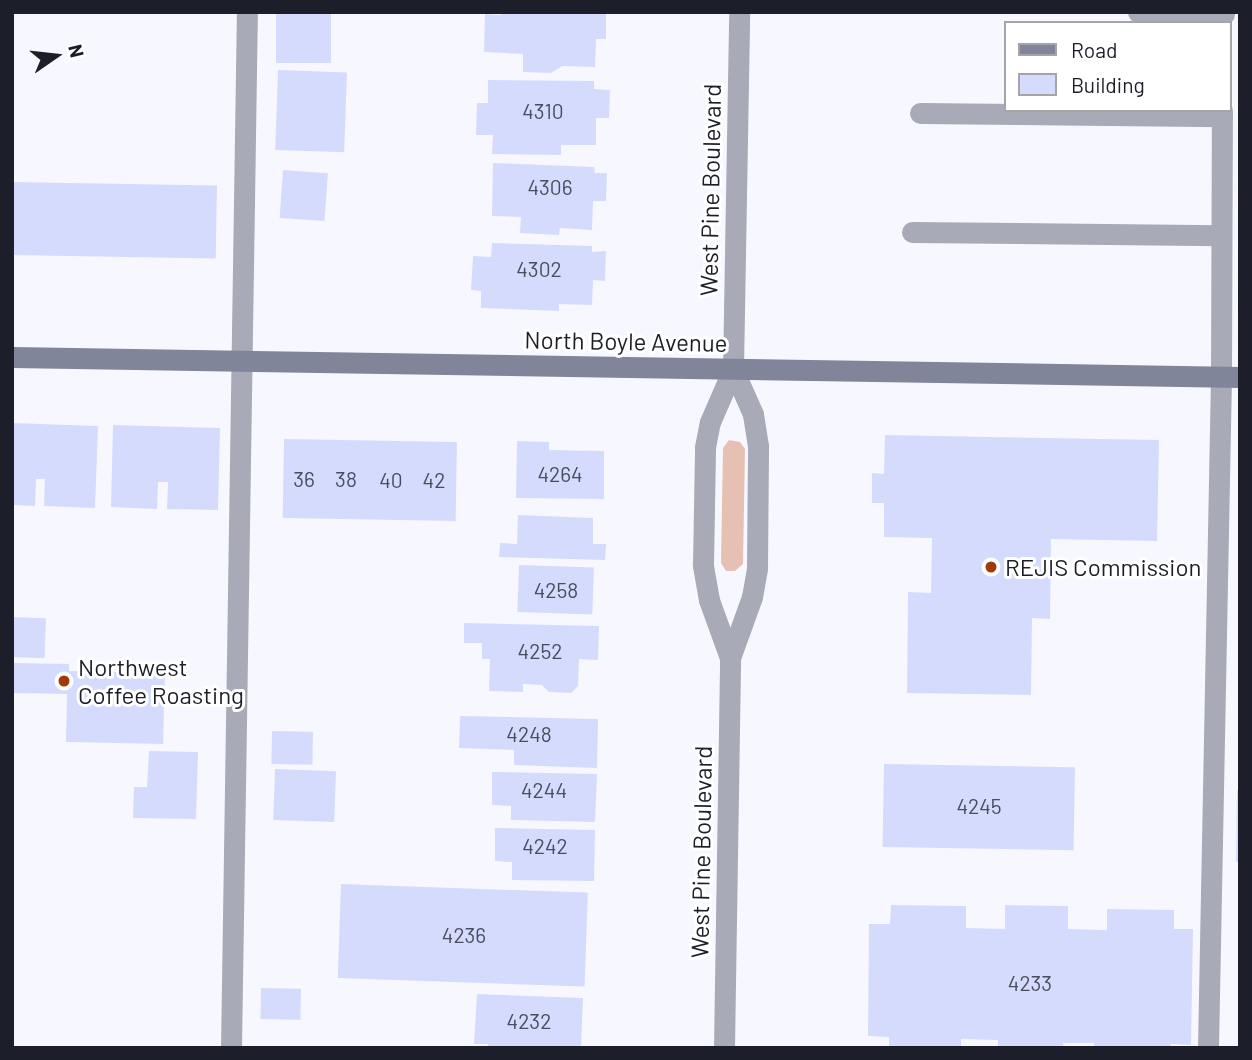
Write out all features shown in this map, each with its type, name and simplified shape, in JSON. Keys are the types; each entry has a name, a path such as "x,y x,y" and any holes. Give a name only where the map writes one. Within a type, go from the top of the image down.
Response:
{"street":[{"path":"231,1048 247,12"},
{"name":"West Pine Boulevard","path":"730,657 709,600 704,565 705,447 710,422 733,369 739,12"},
{"path":"1138,12 1224,16"},
{"path":"920,113 1222,113 1220,235 1230,376 1208,1048"},
{"path":"912,232 1220,235"},
{"name":"North Boyle Avenue","path":"12,357 1230,376"},
{"name":"West Pine Boulevard","path":"724,1048 730,657 752,597 757,568 758,446 753,414 733,369"}],"shaded area":[{"path":"729,440 740,442 745,449 743,564 735,571 726,571 721,563 723,448"}],"building":[{"path":"276,12 331,12 331,63 276,63"},
{"path":"501,12 606,12 606,39 596,39 595,67 562,66 551,73 523,72 523,54 484,52 485,14 501,15"},
{"path":"278,70 347,72 344,152 275,150"},
{"path":"488,80 594,81 594,89 610,90 609,118 596,118 596,145 561,145 561,155 492,154 493,135 476,135 477,103 488,103"},
{"path":"493,163 594,167 595,173 607,173 606,201 593,201 592,230 560,228 559,235 520,233 521,217 492,216"},
{"path":"283,170 328,173 325,221 280,218"},
{"path":"12,182 217,186 216,259 12,255"},
{"path":"492,243 592,246 592,252 606,251 605,281 593,280 592,305 559,304 559,311 481,308 481,291 471,290 473,256 491,257"},
{"path":"12,423 98,426 95,508 44,506 45,479 36,479 35,506 12,505"},
{"path":"113,425 220,428 218,510 167,509 168,482 158,482 157,509 111,507"},
{"name":"REJIS Commission","path":"885,435 1159,440 1157,541 1051,539 1050,619 1032,618 1031,695 907,693 908,592 931,593 932,538 884,537 884,503 872,503 872,473 884,474"},
{"path":"284,439 457,442 456,521 283,518"},
{"path":"517,441 549,442 549,450 604,451 604,499 516,498"},
{"path":"518,515 593,518 593,544 606,544 605,560 499,557 500,543 517,544"},
{"path":"519,565 594,568 592,615 517,612"},
{"path":"12,617 46,618 45,658 12,657"},
{"path":"464,623 599,626 598,660 579,659 578,686 571,693 549,692 542,685 523,684 523,692 489,691 490,659 482,659 482,643 464,643"},
{"path":"12,663 69,664 69,671 165,673 163,744 66,742 67,694 12,693"},
{"path":"460,716 598,719 597,768 514,765 514,750 459,748"},
{"path":"272,731 313,732 312,765 271,764"},
{"path":"149,751 198,752 196,819 133,818 134,787 147,787"},
{"path":"884,764 1075,767 1074,850 883,847"},
{"path":"275,769 336,771 334,822 273,820"},
{"path":"492,772 597,774 595,822 511,820 511,806 492,805"},
{"path":"1237,790 1240,791 1240,862 1236,862"},
{"path":"495,828 595,830 594,881 512,880 512,862 495,861"},
{"path":"341,884 588,893 585,987 338,978"},
{"path":"891,905 966,906 966,928 1005,929 1005,905 1068,906 1068,929 1107,930 1107,909 1174,910 1174,929 1193,929 1191,1045 1171,1044 1171,1048 1094,1048 1094,1043 1063,1043 1064,1048 998,1048 998,1040 961,1039 961,1048 889,1048 889,1037 868,1036 869,924 890,924"},
{"path":"261,988 301,989 300,1020 260,1019"},
{"path":"477,994 583,998 581,1048 488,1048 488,1044 474,1044"}],"place":[{"name":"REJIS Commission","path":"991,567"},
{"name":"Northwest Coffee Roasting","path":"64,681"}]}
